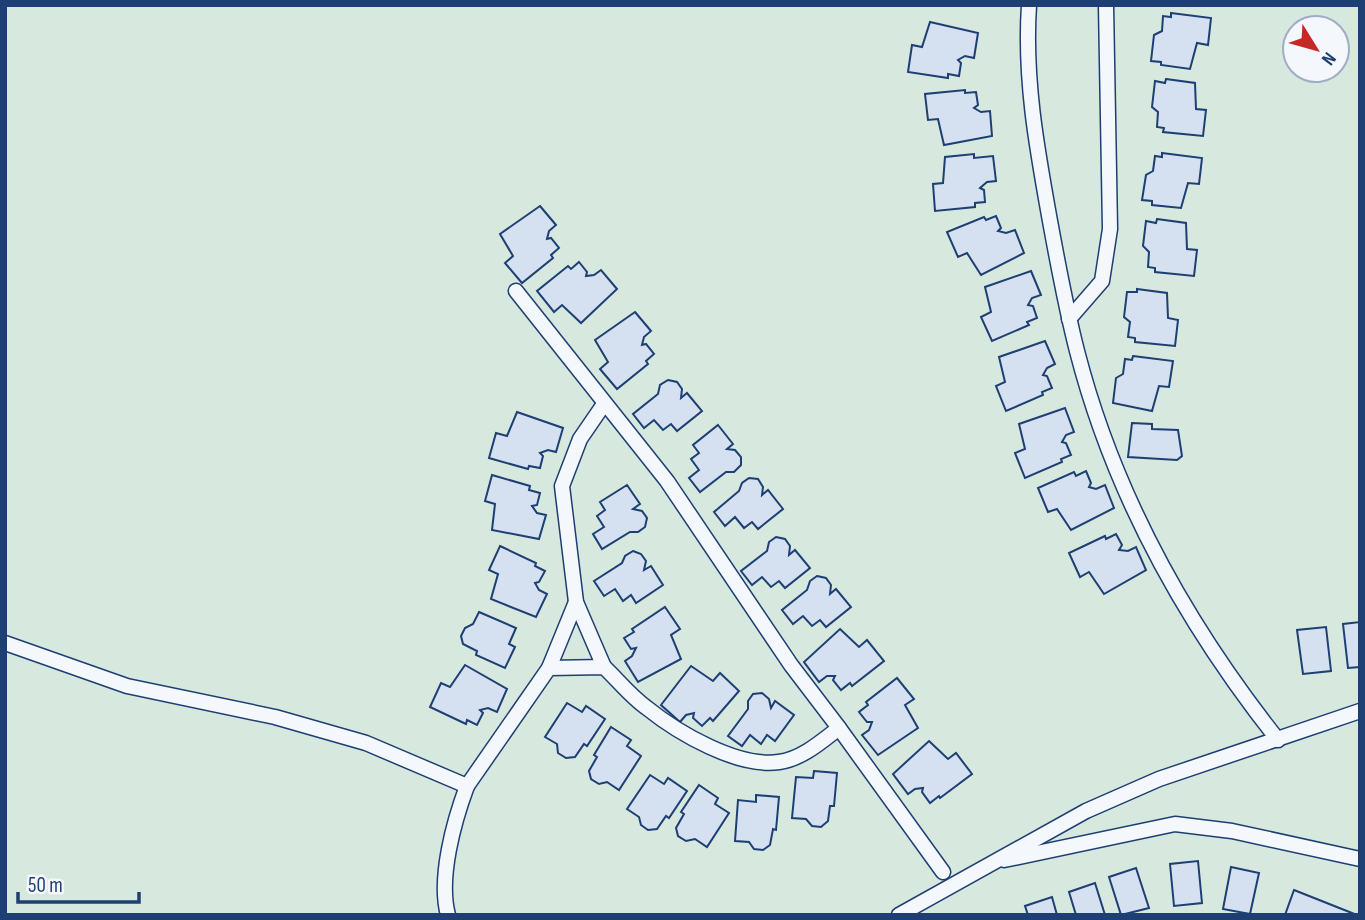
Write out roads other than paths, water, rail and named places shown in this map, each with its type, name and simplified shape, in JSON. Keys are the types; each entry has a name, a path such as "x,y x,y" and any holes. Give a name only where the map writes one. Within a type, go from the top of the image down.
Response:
{"street":[{"path":"1029,5 1027,63 1034,136 1069,319 1107,446 1146,536 1199,632 1278,740"},
{"path":"1069,319 1102,281 1110,229 1106,5"},
{"path":"516,291 667,481 783,654 943,872"},
{"path":"604,404 580,439 562,486 576,602 604,667 646,708 700,742 746,760 780,762 814,748 839,728"},
{"path":"448,915 443,897 456,817 467,786 549,668 576,602"},
{"path":"5,643 127,686 275,717 366,743 467,786"},
{"path":"549,668 604,667"},
{"path":"899,915 989,863 1111,800 1159,779 1360,711"},
{"path":"989,863 1175,824 1232,831 1360,859"}]}
